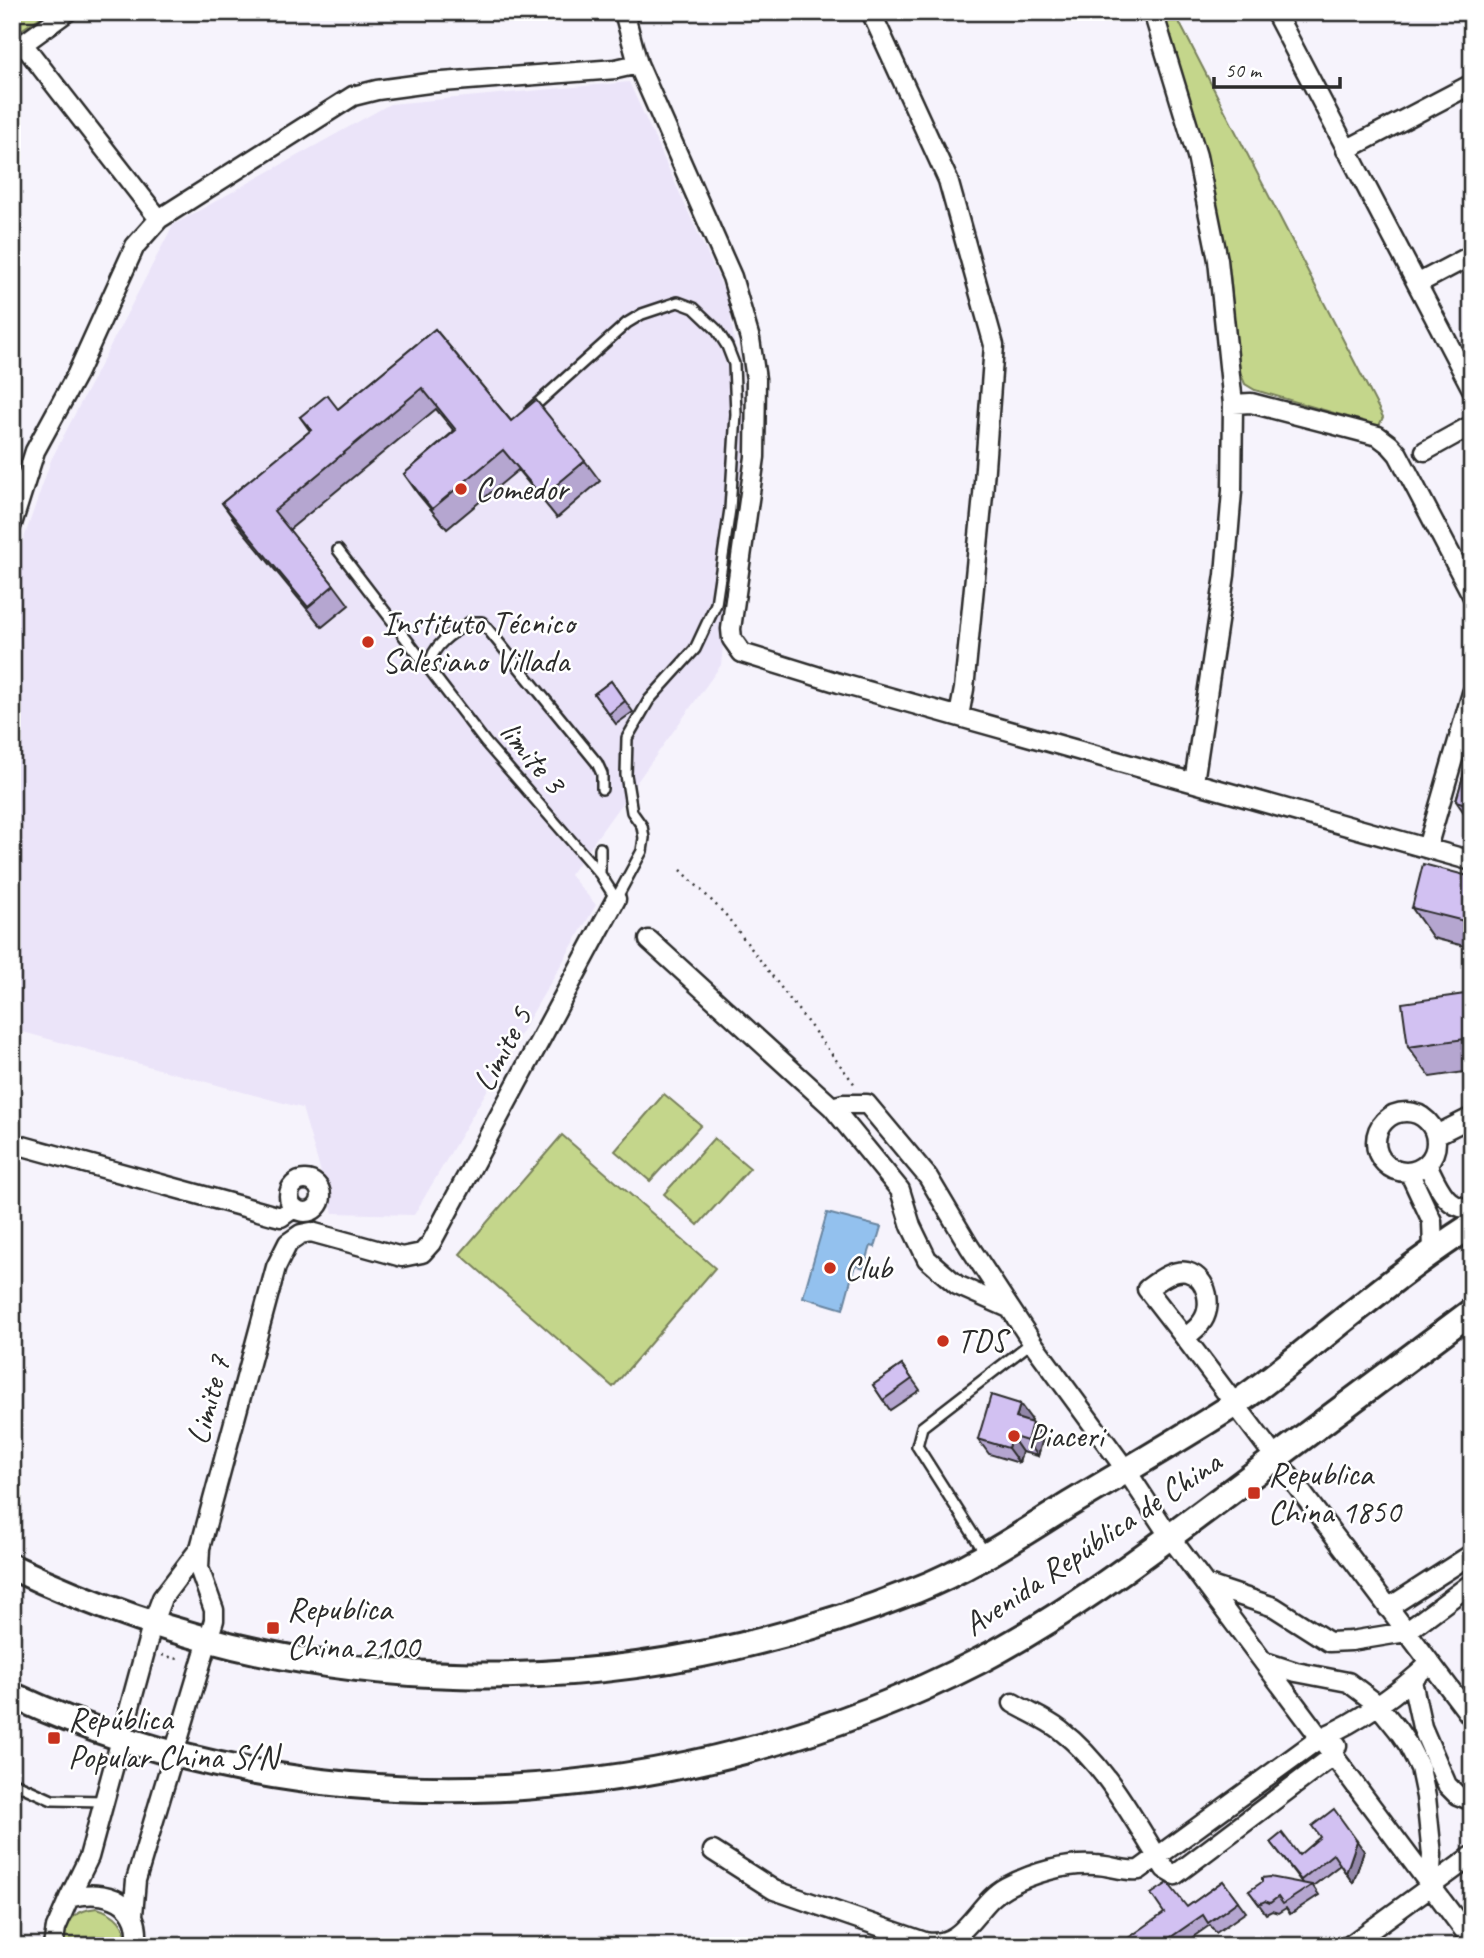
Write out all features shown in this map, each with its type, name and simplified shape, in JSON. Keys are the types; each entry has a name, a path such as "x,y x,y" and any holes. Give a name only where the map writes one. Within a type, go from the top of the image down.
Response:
{"main road":[{"name":"Avenida República de China","path":"12,1567 137,1618 207,1638 318,1663 378,1671 496,1676 589,1672 717,1653 824,1624 920,1589 986,1555 1234,1405 1433,1250 1472,1225"},
{"name":"Avenida República de China","path":"12,1695 120,1737 174,1754 288,1777 340,1783 450,1790 566,1784 676,1768 767,1745 891,1702 982,1659 1026,1633 1081,1599 1170,1537 1472,1311"}],"street":[{"path":"67,12 17,47 159,219"},
{"path":"624,12 638,64 732,277 750,339 756,379 755,457 731,629 732,639 742,653 1472,861"},
{"path":"871,12 948,180 994,345 982,509 959,716"},
{"path":"1153,12 1197,156 1218,260 1233,404 1225,575 1194,782"},
{"path":"1278,13 1346,150 1472,389"},
{"path":"12,524 35,452 77,374 135,246 159,219 353,96 429,83 617,69 638,64"},
{"path":"1346,150 1472,84"},
{"path":"1417,284 1472,255"},
{"path":"1233,404 1251,403 1378,436 1384,440 1398,454 1472,595"},
{"path":"1425,451 1472,425"},
{"path":"1427,848 1472,693"},
{"name":"Limite 5","path":"321,1234 392,1255 411,1256 422,1253 431,1244 616,900"},
{"path":"649,940 832,1107 900,1190 911,1226 927,1259 957,1285 1009,1308"},
{"path":"832,1107 867,1104 928,1177 1009,1308 1126,1470 1170,1537 1472,1941"},
{"path":"1407,1112 1425,1119 1436,1135 1433,1156 1427,1164 1409,1172 1390,1168 1383,1161 1376,1144 1382,1125 1388,1118 1407,1112"},
{"path":"1436,1135 1472,1117"},
{"path":"12,1143 281,1217 294,1208"},
{"path":"1427,1164 1442,1193 1452,1203 1465,1209 1472,1207"},
{"path":"1409,1172 1432,1221 1433,1250"},
{"name":"Limite 7","path":"200,1548 276,1267 288,1243 301,1234 321,1234"},
{"path":"1185,1338 1472,1717"},
{"path":"54,1946 56,1928 89,1857 153,1622 162,1598 200,1548"},
{"path":"137,1942 133,1915 136,1880 214,1620 214,1609 199,1568 200,1548"},
{"path":"1388,1608 1472,1554"},
{"path":"1205,1584 1274,1607 1329,1642 1406,1632 1472,1583"},
{"path":"1265,1662 1296,1672 1348,1682 1377,1704 1409,1746 1420,1768 1426,1797 1432,1854 1430,1885"},
{"path":"713,1852 774,1890 938,1945 956,1936 1000,1891 1032,1875 1082,1865 1139,1870 1320,1738 1343,1728 1412,1681 1430,1664"},
{"path":"1412,1681 1422,1727 1447,1785 1457,1795 1472,1801"},
{"path":"1013,1703 1059,1729 1089,1757 1118,1794 1166,1869 1175,1875 1335,1759 1343,1728"},
{"path":"1349,1946 1472,1856"},
{"path":"69,1898 81,1894 101,1894 123,1904 133,1915"}],"lane":[{"path":"527,413 627,323 642,314 678,302 694,308 716,329 727,346 734,365 736,414 730,509 716,604 695,649 649,700 627,738 626,775 632,811 642,826 644,838 642,851 616,900"},
{"name":"limite 3","path":"338,550 485,742 600,874 616,900"},
{"path":"431,670 433,653 459,629 470,622 486,625 597,763 602,774 602,789"},
{"path":"600,848 600,874"},
{"path":"986,1555 917,1446 919,1435 922,1427 1032,1342"},
{"path":"12,1782 52,1800 104,1801"}],"path":[{"path":"681,870 725,914 850,1076 867,1104"}],"shaded area":[{"name":"Instituto Técnico Salesiano Villada","path":"629,82 729,301 746,435 721,665 570,875 596,905 414,1215 333,1213 302,1108 12,1029 12,573 51,460 173,225 390,104"}],"green space":[{"path":"12,12 48,12 12,36"},
{"path":"1160,12 1174,12 1383,417 1379,426 1255,390 1245,384 1239,370 1230,276 1208,166"},
{"path":"664,1094 701,1125 650,1181 615,1151"},
{"path":"562,1135 715,1268 613,1387 460,1254"},
{"path":"714,1138 750,1168 698,1225 664,1194"},
{"path":"97,1908 110,1913 119,1921 125,1932 125,1946 63,1946 65,1931 71,1919 89,1909"}],"water":[{"path":"827,1213 881,1227 875,1247 871,1246 864,1268 855,1265 843,1309 803,1297"}],"building":[{"name":"Instituto Técnico Salesiano Villada","path":"435,329 511,421 536,400 585,461 542,497 503,450 432,509 404,474 456,430 422,388 274,511 334,585 308,607 222,503 311,430 300,417 327,395 338,409"},
{"path":"611,681 625,701 609,714 594,694"},
{"path":"1472,745 1472,806 1456,801"},
{"path":"1423,864 1472,877 1472,923 1412,908"},
{"path":"1472,993 1472,1038 1408,1047 1402,1003"},
{"path":"902,1365 912,1379 883,1400 873,1385"},
{"path":"991,1395 1020,1404 1016,1418 1032,1423 1027,1441 1011,1436 1008,1448 978,1439"},
{"path":"1334,1809 1357,1841 1346,1873 1333,1854 1301,1880 1271,1842 1282,1833 1299,1855 1320,1837 1312,1826"},
{"path":"1262,1878 1312,1885 1283,1904 1278,1897 1270,1903 1265,1901 1259,1904 1249,1891 1262,1882"},
{"path":"1223,1881 1238,1901 1208,1923 1203,1915 1158,1946 1117,1946 1164,1913 1151,1894 1168,1883 1187,1907"},
{"path":"1403,1937 1409,1946 1390,1946"}],"place":[{"name":"Comedor","path":"461,489"},
{"name":"Instituto Técnico Salesiano Villada","path":"368,642"},
{"name":"Club","path":"830,1268"},
{"name":"TDS","path":"943,1341"},
{"name":"Piaceri","path":"1014,1436"},
{"name":"Republica China 1850","path":"1254,1493"},
{"name":"Republica China 2100","path":"273,1628"},
{"name":"República Popular China S/N","path":"54,1738"}]}
